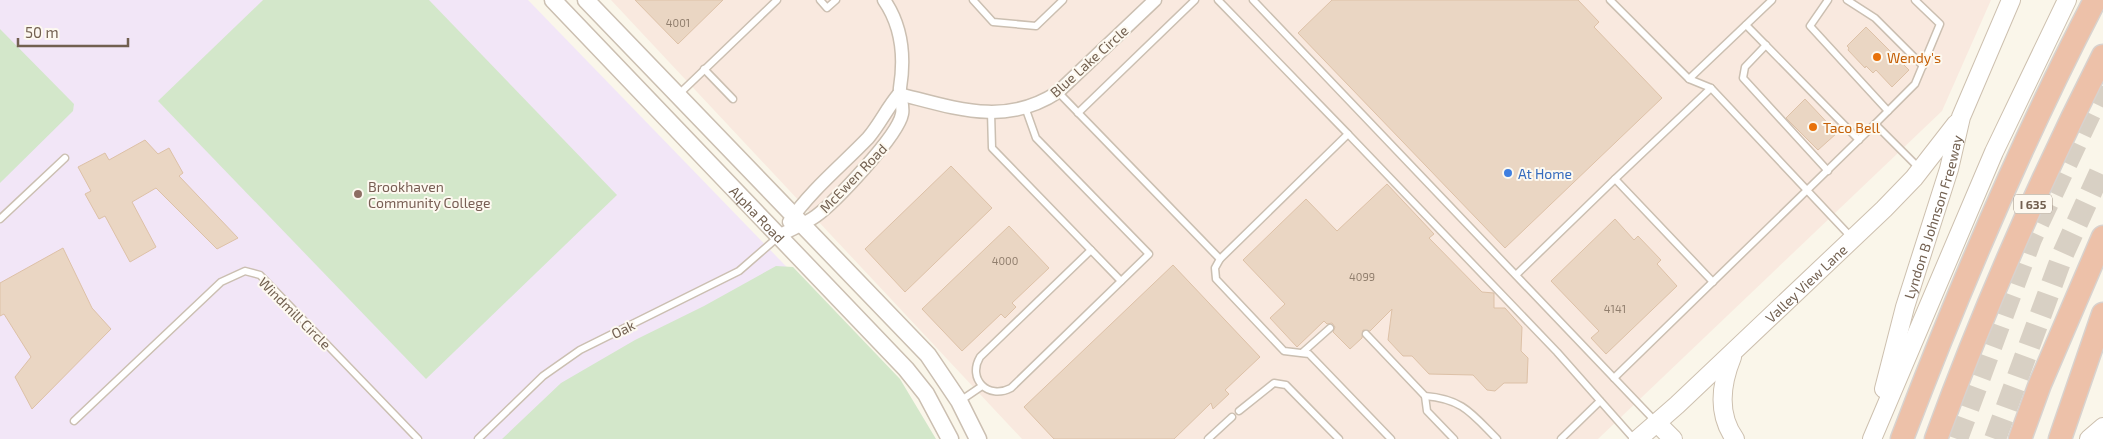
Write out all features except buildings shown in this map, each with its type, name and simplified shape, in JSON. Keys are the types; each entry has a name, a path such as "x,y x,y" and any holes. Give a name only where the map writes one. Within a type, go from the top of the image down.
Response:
{"highway":[{"path":"1902,439 1938,343 2014,163 2095,0"},
{"name":"I 635","path":"1936,439 1967,355 2044,177 2103,56"},
{"path":"2020,439 2040,384 2103,237"},
{"path":"2060,439 2103,314"}],"main road":[{"name":"Lyndon B Johnson Freeway","path":"1872,439 1905,307 1949,169 1961,117 2011,0"},
{"path":"1872,439 1994,152 2067,0"},
{"name":"Valley View Lane","path":"1638,439 1734,352 1921,170 1961,117"},
{"path":"1734,352 1724,378 1722,405 1730,432 1735,439"},
{"path":"1657,423 1673,439"},
{"path":"2089,439 2103,427"}],"street":[{"name":"Alpha Road","path":"553,0 906,369 926,394 950,439"},
{"name":"Alpha Road","path":"586,0 928,355 959,401 978,439"},
{"name":"McEwen Road","path":"779,236 797,220 816,216 887,143 903,114 899,94 903,55 892,12 884,0"},
{"name":"Blue Lake Circle","path":"899,94 974,112 991,112 1025,107 1042,102 1058,92 1154,0"},
{"name":"McEwen Road","path":"797,220 803,202 870,135 899,94"}],"lane":[{"path":"677,96 777,0"},
{"path":"820,0 827,8 836,0"},
{"path":"973,0 993,22 1036,26 1063,0"},
{"path":"1078,114 1195,0"},
{"path":"1218,0 1557,352 1634,439"},
{"path":"1253,0 1657,423"},
{"path":"1610,0 1689,79 1710,88 1852,238"},
{"path":"1689,79 1772,0"},
{"path":"1828,0 1810,26 1888,111"},
{"path":"1847,0 1874,18 1922,66"},
{"path":"1614,378 1860,140 1915,84 1940,24 1916,0"},
{"path":"1746,25 1860,140"},
{"path":"1766,45 1745,67 1743,78 1828,171"},
{"path":"704,70 733,99"},
{"path":"1516,275 1710,88"},
{"path":"1058,92 1220,259"},
{"path":"1025,107 1036,138 1149,254 1011,388 998,393 991,392 982,386 976,370 980,357 1090,250"},
{"path":"991,112 992,148 1121,281"},
{"path":"1875,124 1921,170"},
{"path":"1348,134 1220,259 1215,268 1219,283 1284,351 1309,354 1391,439"},
{"path":"0,219 65,158"},
{"path":"1615,180 1713,282"},
{"name":"Oak","path":"478,439 543,376 580,350 739,272 779,236"},
{"name":"Windmill Circle","path":"74,421 221,282 245,271 260,275 418,439"},
{"path":"1303,352 1330,328"},
{"path":"1368,336 1425,396 1427,411 1454,439"},
{"path":"1239,411 1274,383 1286,384 1339,439"},
{"path":"959,401 982,386"},
{"path":"1425,396 1445,398 1468,410 1497,439"},
{"path":"1561,439 1600,401"},
{"path":"1208,439 1232,418"}],"shaded area":[{"name":"Brookhaven Community College","path":"0,0 528,0 904,388 934,439 0,439"},
{"path":"611,0 1991,0 1942,111 1598,439 1022,439"}],"green space":[{"path":"263,0 429,0 617,195 426,379 158,101"},
{"path":"0,29 74,104 73,111 0,183"},
{"path":"776,266 793,267 900,379 936,439 502,439 561,383 635,340 704,306"}],"tunnel":[{"path":"1957,439 2031,239 2103,86"},
{"path":"1995,439 2063,254 2103,166"}],"place":[{"name":"Wendy's","path":"1877,57"},
{"name":"Taco Bell","path":"1813,127"},
{"name":"At Home","path":"1508,173"},
{"name":"Brookhaven Community College","path":"358,194"}]}
